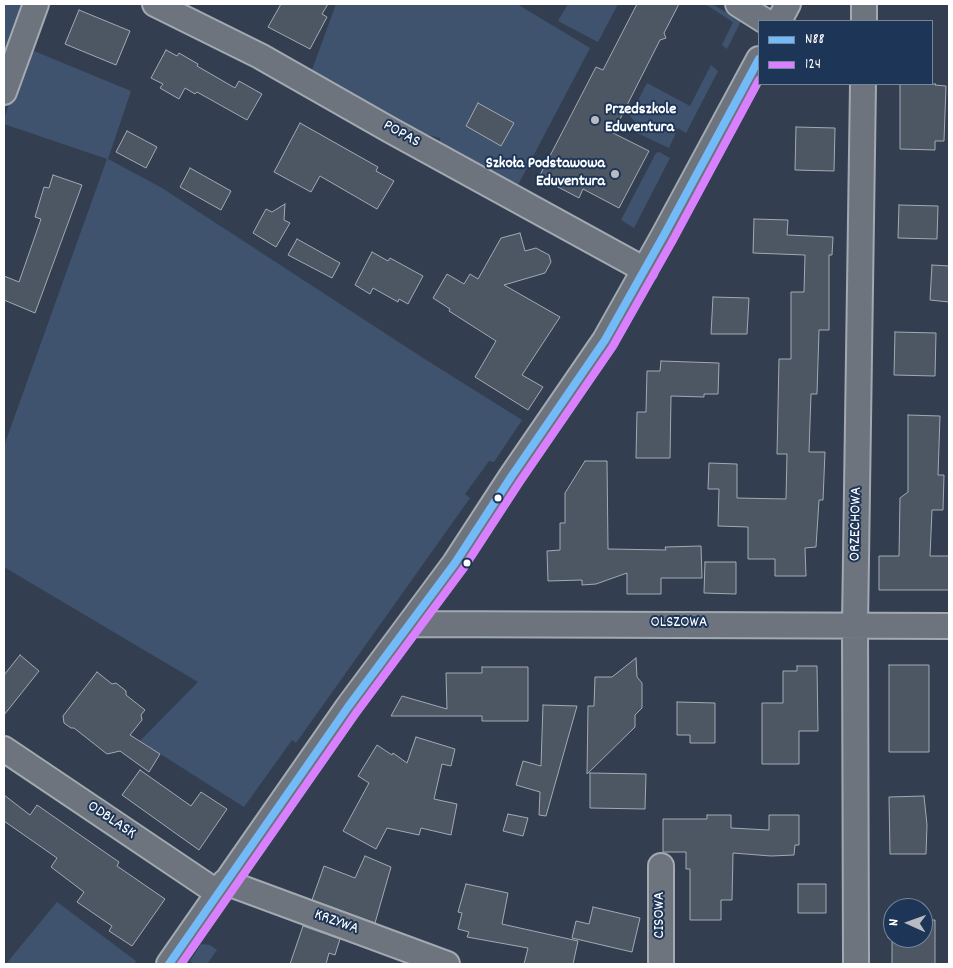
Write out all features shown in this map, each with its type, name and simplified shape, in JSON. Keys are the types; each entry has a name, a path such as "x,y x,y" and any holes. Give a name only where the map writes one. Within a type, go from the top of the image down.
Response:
{"street":[{"path":"4,92 36,4"},
{"name":"POPAS","path":"155,4 260,56 645,270"},
{"path":"738,4 763,20"},
{"path":"780,20 788,4"},
{"path":"864,4 864,20"},
{"path":"168,964 348,707 455,563 511,477 605,340 758,61"},
{"name":"ORZECHOWA","path":"856,964 855,625 863,85"},
{"name":"OLSZOWA","path":"410,624 949,626"},
{"name":"ODBLASK","path":"4,750 222,887"},
{"name":"CISOWA","path":"661,866 661,964"},
{"name":"KRZYWA","path":"222,887 446,964"}],"shaded area":[{"path":"4,4 25,4 4,63"},
{"path":"336,4 517,4 590,48 518,185 440,142 440,138 425,134 312,70"},
{"path":"568,4 618,4 598,42 558,21"},
{"path":"705,4 712,4 741,21 727,49 722,45 733,22"},
{"path":"29,49 131,91 108,159 162,188 423,358 522,420 494,462 489,461 465,494 470,498 296,743 292,740 244,807 140,741 198,682 4,567 4,446 107,159 4,124 10,101 15,98 19,87 18,80"},
{"path":"711,65 718,71 686,133 678,128 669,148 633,131 635,122 630,116 647,83 690,106"},
{"path":"659,152 670,158 634,228 621,220 656,153"},
{"path":"57,902 136,961 134,964 6,964"},
{"path":"201,944 210,945 217,950 207,964 194,964 190,961"}],"building":[{"path":"281,4 328,4 322,14 327,17 310,49 268,27"},
{"path":"637,4 679,4 664,33 666,38 660,40 613,133 649,151 619,208 583,189 579,198 539,177 596,67 603,70"},
{"path":"79,10 130,31 116,65 65,44"},
{"path":"166,50 177,56 179,53 235,88 239,81 262,94 247,120 197,92 195,94 185,88 179,99 160,88 163,84 151,78"},
{"path":"936,84 946,86 944,141 935,141 935,150 900,149 900,85"},
{"path":"478,103 514,123 501,146 466,126"},
{"path":"300,123 378,167 376,171 394,181 377,209 320,176 311,192 274,172"},
{"path":"796,127 835,128 834,171 795,170"},
{"path":"127,131 157,147 146,168 116,152"},
{"path":"190,168 231,191 221,210 180,187"},
{"path":"53,175 82,185 35,313 4,300 4,276 19,282 41,219 35,217 44,187 49,188"},
{"path":"285,204 284,220 290,223 276,247 253,233 266,209 272,212"},
{"path":"899,205 938,206 937,239 898,238"},
{"path":"754,219 788,220 787,235 833,237 832,255 829,255 829,330 819,330 817,394 811,394 809,452 825,452 823,500 819,500 816,547 805,548 806,576 775,576 775,559 748,559 748,527 718,526 719,489 708,489 709,463 737,464 737,498 786,499 787,454 777,454 779,359 791,359 791,292 804,292 805,255 753,253"},
{"path":"520,233 525,251 536,248 549,255 551,262 545,273 504,285 560,317 522,375 543,387 528,410 475,377 496,341 449,311 450,309 433,298 447,274 464,284 470,274 478,279 501,238"},
{"path":"297,239 340,263 332,278 288,255"},
{"path":"372,252 388,261 390,258 423,276 408,304 399,299 398,302 373,288 370,294 355,285"},
{"path":"932,265 949,266 949,302 930,300"},
{"path":"713,297 749,298 747,334 711,334"},
{"path":"895,332 936,333 935,376 894,375"},
{"path":"661,361 719,363 718,394 704,394 704,397 671,396 670,458 636,458 637,412 646,412 647,371 660,371"},
{"path":"908,415 940,416 938,475 944,475 943,510 932,510 930,556 949,556 949,590 879,590 879,556 899,556 900,498 908,492"},
{"path":"585,461 607,461 608,549 666,550 665,547 701,546 702,578 661,578 661,594 627,594 627,573 596,584 582,585 582,580 548,581 547,551 560,550 560,523 565,523 565,493"},
{"path":"705,562 736,562 736,594 704,593"},
{"path":"20,655 39,671 4,715 4,675"},
{"path":"636,658 637,677 642,683 642,708 635,715 635,727 587,774 588,706 594,706 595,677 612,677"},
{"path":"889,665 929,665 929,752 889,752"},
{"path":"797,666 817,666 818,731 799,731 799,764 762,764 762,703 783,703 783,671 797,671"},
{"path":"482,667 528,667 528,721 482,721 482,716 391,716 402,696 447,709 446,673 482,673"},
{"path":"97,672 112,684 116,683 126,691 126,695 145,710 141,715 142,720 130,735 160,754 149,772 120,751 107,754 74,728 64,723 63,716"},
{"path":"677,702 715,703 715,743 690,743 690,735 677,735"},
{"path":"543,705 577,706 546,816 539,815 540,792 516,785 523,761 541,766"},
{"path":"416,737 455,749 451,766 442,764 434,799 457,804 451,835 421,828 419,835 387,828 376,849 343,831 369,783 358,776 377,745 407,763"},
{"path":"140,770 191,806 201,792 227,809 199,850 122,795"},
{"path":"590,773 646,774 645,809 590,808"},
{"path":"4,795 30,815 37,805 119,862 117,866 165,899 132,946 109,931 112,926 77,902 84,892 51,867 57,858 4,821"},
{"path":"924,796 927,825 926,854 890,854 889,797"},
{"path":"508,814 528,818 523,836 503,831"},
{"path":"707,815 731,815 731,828 769,830 769,815 799,815 799,845 795,845 794,855 771,856 733,853 732,900 721,900 721,920 690,920 690,869 686,869 686,852 663,852 663,819 707,819"},
{"path":"365,856 391,867 375,923 312,900 324,866 355,878"},
{"path":"466,884 508,893 502,924 578,941 573,964 524,964 528,948 467,937 469,932 458,929 462,913 458,912"},
{"path":"798,884 826,884 826,913 798,913"},
{"path":"593,907 640,918 632,952 572,938 576,921 589,924"},
{"path":"933,920 935,920 935,964 892,964 892,948 933,948"},
{"path":"303,926 340,939 335,955 329,953 326,964 290,964"}],"transit line":[{"name":"N88","path":"169,964 348,707 455,563 511,477 605,340 758,61"},
{"name":"124","path":"181,964 356,713 463,569 519,483 613,346 673,240 758,82"}],"place":[{"name":"Przedszkole Eduventura","path":"595,120"},
{"name":"Szkoła Podstawowa Eduventura","path":"615,174"}]}
